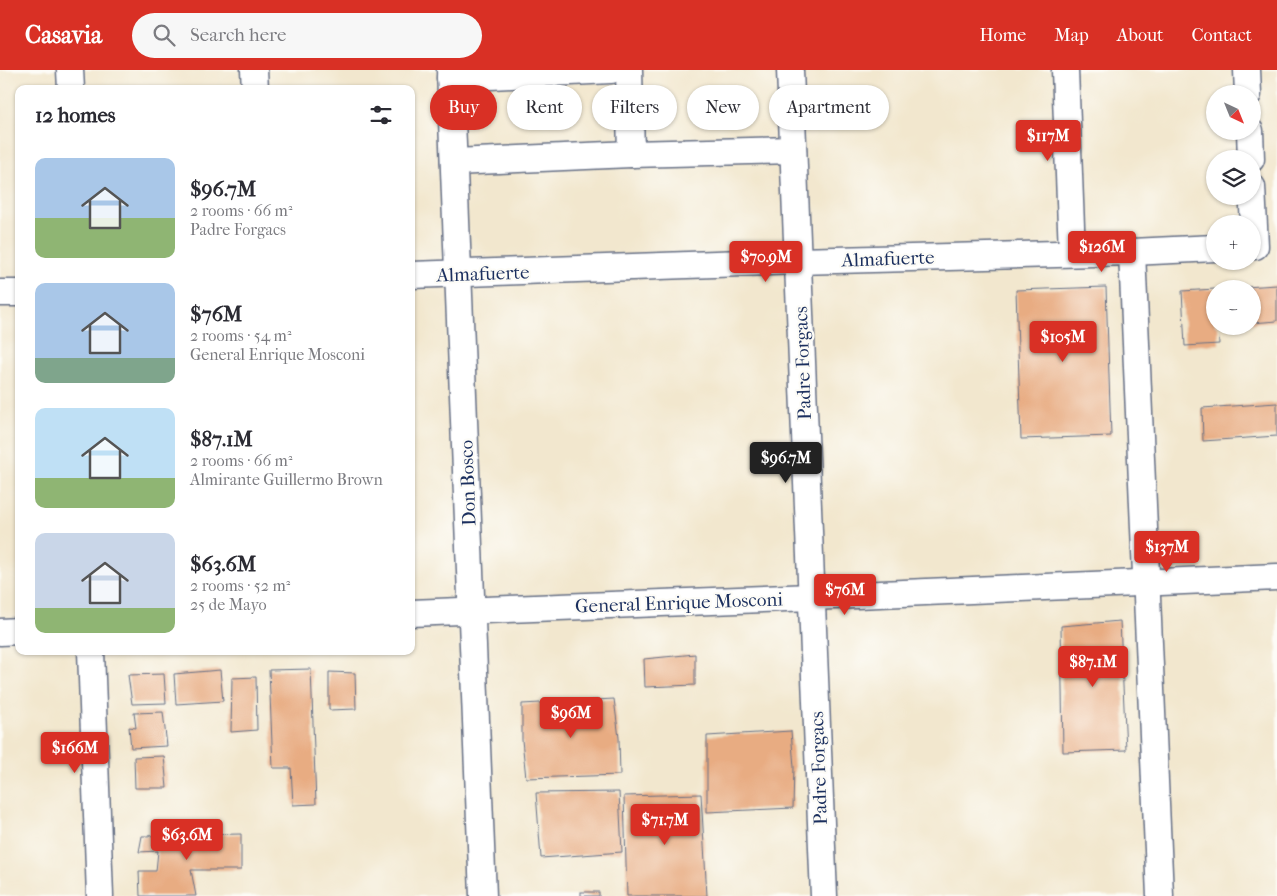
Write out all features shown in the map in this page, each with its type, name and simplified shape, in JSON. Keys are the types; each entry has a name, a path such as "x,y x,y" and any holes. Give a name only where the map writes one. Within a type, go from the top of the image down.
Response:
{"street":[{"path":"70,70 71,85"},
{"path":"254,70 255,85"},
{"path":"450,74 611,70"},
{"path":"629,70 631,154"},
{"name":"Padre Forgacs","path":"790,70 824,896"},
{"path":"1065,70 1072,253"},
{"path":"1247,70 1248,85"},
{"name":"Don Bosco","path":"450,74 483,896"},
{"path":"454,162 631,154 794,150"},
{"path":"1255,205 1262,246"},
{"name":"Almafuerte","path":"415,275 1206,248"},
{"path":"1132,252 1160,896"},
{"path":"0,293 15,292"},
{"name":"General Enrique Mosconi","path":"415,613 1277,577"},
{"path":"0,632 15,631"},
{"path":"91,655 100,896"}],"building":[{"path":"1277,285 1277,321 1261,322 1261,286"},
{"path":"1106,287 1111,436 1021,439 1016,290"},
{"path":"1206,290 1206,335 1218,335 1219,344 1185,346 1182,291"},
{"path":"1277,403 1277,436 1203,441 1202,408"},
{"path":"1120,621 1126,750 1063,752 1061,626"},
{"path":"695,654 695,685 645,687 644,659"},
{"path":"311,669 316,804 293,805 291,768 273,768 269,670"},
{"path":"220,670 223,701 176,704 174,674"},
{"path":"329,672 355,673 356,709 329,710"},
{"path":"164,674 166,703 132,704 128,675"},
{"path":"256,677 257,730 231,732 232,678"},
{"path":"614,699 619,738 620,775 526,778 522,740 522,704"},
{"path":"163,712 167,746 131,748 129,727 136,728 134,713"},
{"path":"791,731 794,767 793,808 707,812 707,736"},
{"path":"164,756 167,788 135,788 134,757"},
{"path":"619,792 622,852 541,858 536,793"},
{"path":"701,794 707,896 627,896 624,796"},
{"path":"241,834 241,870 191,870 196,896 140,896 139,871 156,871 158,851 139,852 142,836"},
{"path":"581,892 599,892 599,896 581,896"}]}
